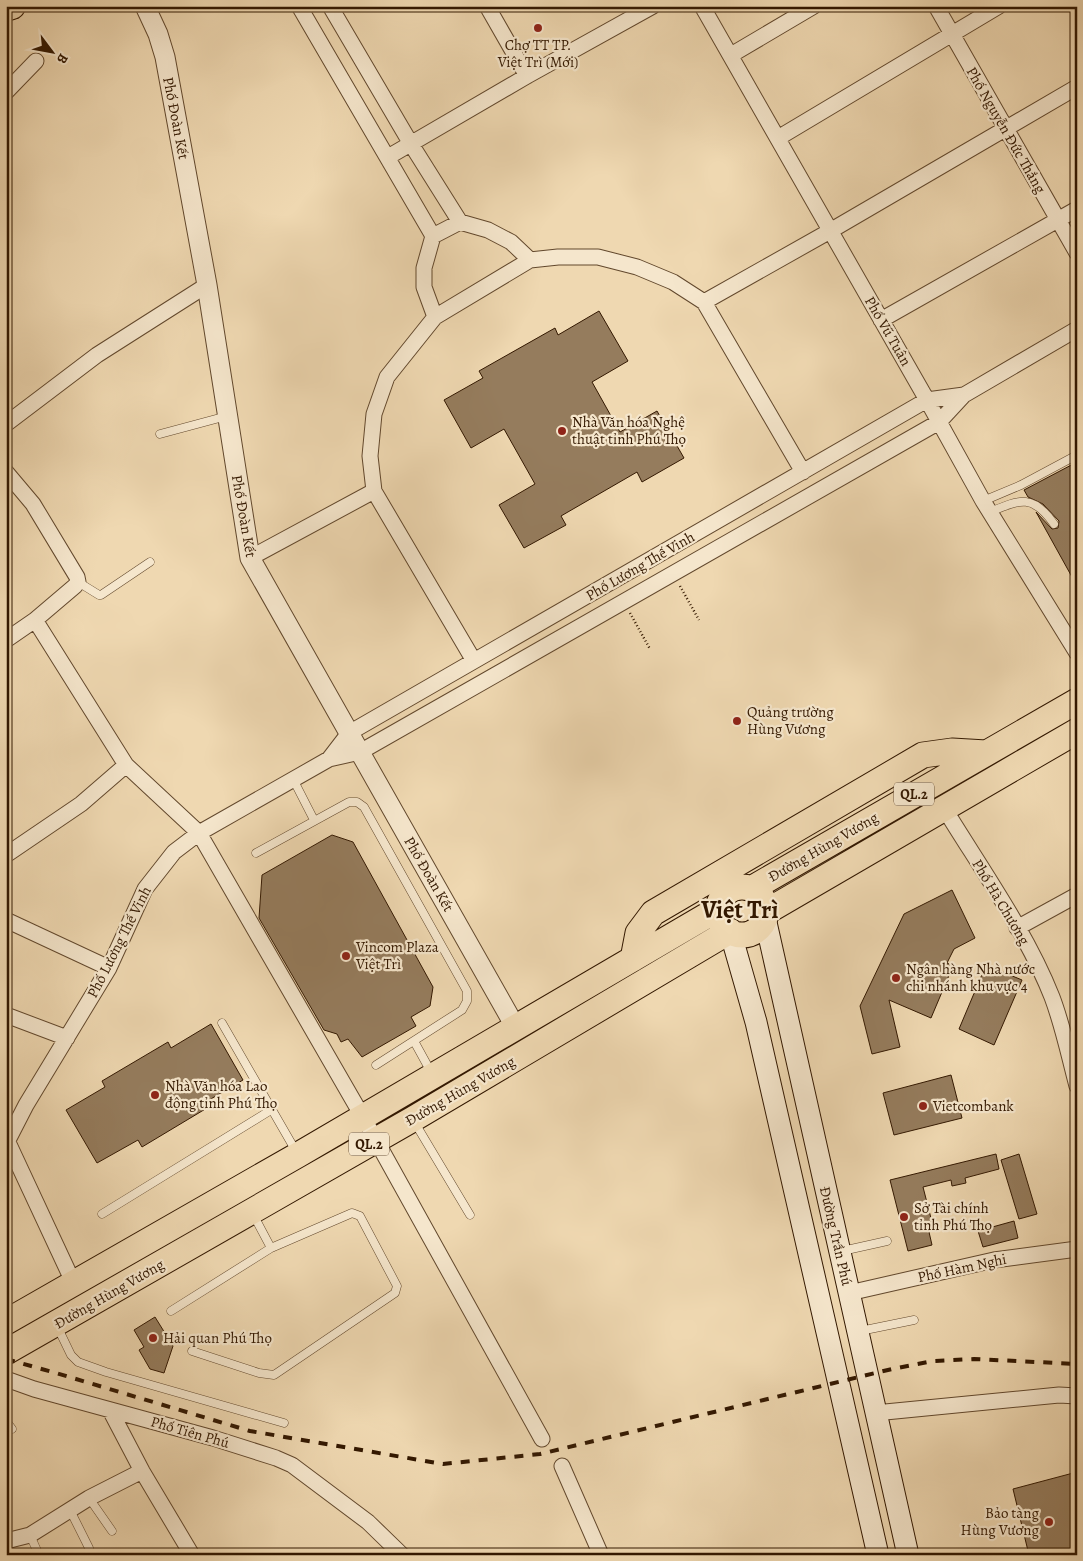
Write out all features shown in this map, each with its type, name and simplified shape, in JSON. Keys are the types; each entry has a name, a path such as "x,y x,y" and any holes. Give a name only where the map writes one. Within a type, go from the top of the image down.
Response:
{"highway":[{"path":"6,8 12,6"}],"main road":[{"name":"Đường Hùng Vương","path":"751,888 1077,700"},
{"name":"Đường Hùng Vương","path":"765,915 1077,731"},
{"path":"633,959 638,933 652,913 763,848 923,756 952,751 986,753"},
{"name":"QL.2","path":"718,909 722,898 730,890 740,887 751,888"},
{"path":"751,888 762,898 765,915"},
{"name":"Đường Hùng Vương","path":"6,1322 298,1155 718,909"},
{"path":"718,909 721,922 730,931"},
{"name":"QL.2","path":"730,931 741,935 751,933 760,926 765,915"},
{"name":"Đường Trần Phú","path":"765,915 908,1555"},
{"name":"Đường Hùng Vương","path":"6,1352 413,1119 730,931"},
{"name":"Đường Trần Phú","path":"730,931 756,1022 878,1555"}],"street":[{"name":"Phố Đoàn Kết","path":"144,6 158,34 164,57 207,285 250,558 516,1028"},
{"path":"299,6 433,236 424,268 424,287 435,317"},
{"path":"330,6 411,144 460,222 488,230 511,242 530,260"},
{"path":"487,6 527,76"},
{"path":"388,158 527,76 653,6"},
{"name":"Phố Vũ Tuân","path":"702,6 928,400 986,506 1077,652"},
{"path":"731,55 814,6"},
{"name":"Phố Nguyễn Đức Thắng","path":"936,6 1077,253"},
{"path":"778,138 1000,6"},
{"path":"6,92 36,61"},
{"path":"704,302 1006,130 1077,87"},
{"path":"881,320 1077,209"},
{"path":"433,236 460,222"},
{"path":"474,661 374,491 370,456 374,414 387,377 435,317 530,260 558,256 598,257 637,267 673,282 704,302 803,472"},
{"path":"6,424 96,355 207,285"},
{"name":"Phố Lương Thế Vinh","path":"7,1139 109,968 144,889 174,852 199,832 329,759 360,752 939,422 964,395 1077,329"},
{"name":"Phố Lương Thế Vinh","path":"329,759 349,733 928,400 964,395"},
{"path":"6,472 33,504 77,577 78,582 76,586 35,620 6,640"},
{"path":"250,558 374,491"},
{"path":"639,566 650,586"},
{"path":"35,620 126,765 199,832 376,1140 542,1439"},
{"path":"6,855 81,804 126,765"},
{"name":"Phố Hà Chương","path":"944,808 1017,928 1051,996 1060,1021 1077,1086"},
{"path":"1017,928 1077,895"},
{"path":"6,920 109,968"},
{"path":"6,1015 66,1038"},
{"path":"7,1139 74,1284"},
{"name":"Phố Hàm Nghi","path":"849,1293 994,1260 1077,1249"},
{"name":"Phố Tiên Phú","path":"6,1379 34,1389 213,1438 292,1465 368,1522 402,1555"},
{"path":"875,1413 1059,1395 1077,1396"},
{"path":"110,1410 142,1471 192,1555"},
{"path":"562,1466 600,1555"},
{"path":"6,1541 30,1535 89,1498 142,1471"}],"lane":[{"path":"160,434 227,416"},
{"path":"986,506 1077,454"},
{"path":"986,506 1020,501 1030,502 1044,511 1054,524"},
{"path":"78,582 98,595 102,595 150,562"},
{"path":"293,779 314,820"},
{"path":"256,852 349,802 357,802 364,807 468,991 467,1000 462,1010 376,1065"},
{"path":"222,1023 298,1155"},
{"path":"414,1041 433,1075"},
{"path":"102,1214 271,1110"},
{"path":"413,1119 470,1215"},
{"path":"252,1212 271,1248"},
{"path":"171,1311 271,1248 352,1213 360,1216 397,1286 395,1293 274,1375 259,1373 192,1351"},
{"path":"839,1252 887,1241"},
{"path":"858,1332 914,1320"},
{"path":"56,1324 71,1356 78,1362 106,1372 284,1423"},
{"path":"6,1421 12,1429"},
{"path":"89,1498 112,1531"},
{"path":"70,1510 90,1548"},
{"path":"30,1535 39,1555"}],"path":[{"path":"673,573 699,620"},
{"path":"624,602 650,649"}],"building":[{"name":"Nhà Văn hóa Nghệ thuật tỉnh Phú Thọ","path":"599,311 628,361 592,382 620,432 657,411 684,458 642,482 637,472 561,516 566,525 524,548 499,505 535,484 504,429 471,448 444,400 483,378 479,371 555,328 558,335"},
{"path":"1077,462 1077,586 1036,512 1052,529 1058,528 1059,521 1043,504 1028,497 1024,490"},
{"name":"Vincom Plaza Việt Trì","path":"332,835 353,842 433,987 430,1006 411,1017 416,1026 362,1057 348,1039 341,1042 337,1034 324,1030 259,918 262,875"},
{"path":"952,890 975,938 954,949 947,963 953,966 931,1018 889,1000 900,1047 872,1054 860,1006 904,914"},
{"path":"986,965 1022,980 994,1045 959,1029"},
{"name":"Nhà Văn hóa Lao động tỉnh Phú Thọ","path":"211,1024 243,1080 204,1103 207,1108 142,1147 138,1140 97,1163 66,1110 105,1087 102,1081 168,1042 171,1048"},
{"name":"Vietcombank","path":"951,1075 962,1118 894,1135 883,1093"},
{"path":"996,1154 999,1169 965,1178 966,1183 952,1186 951,1180 923,1187 934,1230 929,1232 932,1245 908,1251 890,1180"},
{"path":"1019,1154 1037,1214 1019,1219 1001,1160"},
{"path":"1014,1221 1018,1238 983,1247 978,1231"},
{"name":"Hải quan Phú Thọ","path":"155,1317 173,1346 164,1373 150,1369 139,1350 144,1347 134,1330"},
{"name":"Bảo tàng Hùng Vương","path":"1077,1472 1077,1555 1029,1555 1013,1489"}],"railway":[{"path":"6,1359 250,1431 443,1464 540,1454 892,1369 933,1361 974,1359 1077,1364"}],"place":[{"name":"Chợ TT TP. Việt Trì (Mới)","path":"538,28"},
{"name":"Nhà Văn hóa Nghệ thuật tỉnh Phú Thọ","path":"562,431"},
{"name":"Quảng trường Hùng Vương","path":"737,721"},
{"name":"Vincom Plaza Việt Trì","path":"346,956"},
{"name":"Ngân hàng Nhà nước chi nhánh khu vực 4","path":"896,978"},
{"name":"Nhà Văn hóa Lao động tỉnh Phú Thọ","path":"155,1095"},
{"name":"Vietcombank","path":"923,1106"},
{"name":"Sở Tài chính tỉnh Phú Thọ","path":"904,1217"},
{"name":"Hải quan Phú Thọ","path":"153,1338"},
{"name":"Bảo tàng Hùng Vương","path":"1049,1522"}],"district":[{"name":"Việt Trì","path":"740,909"}]}
